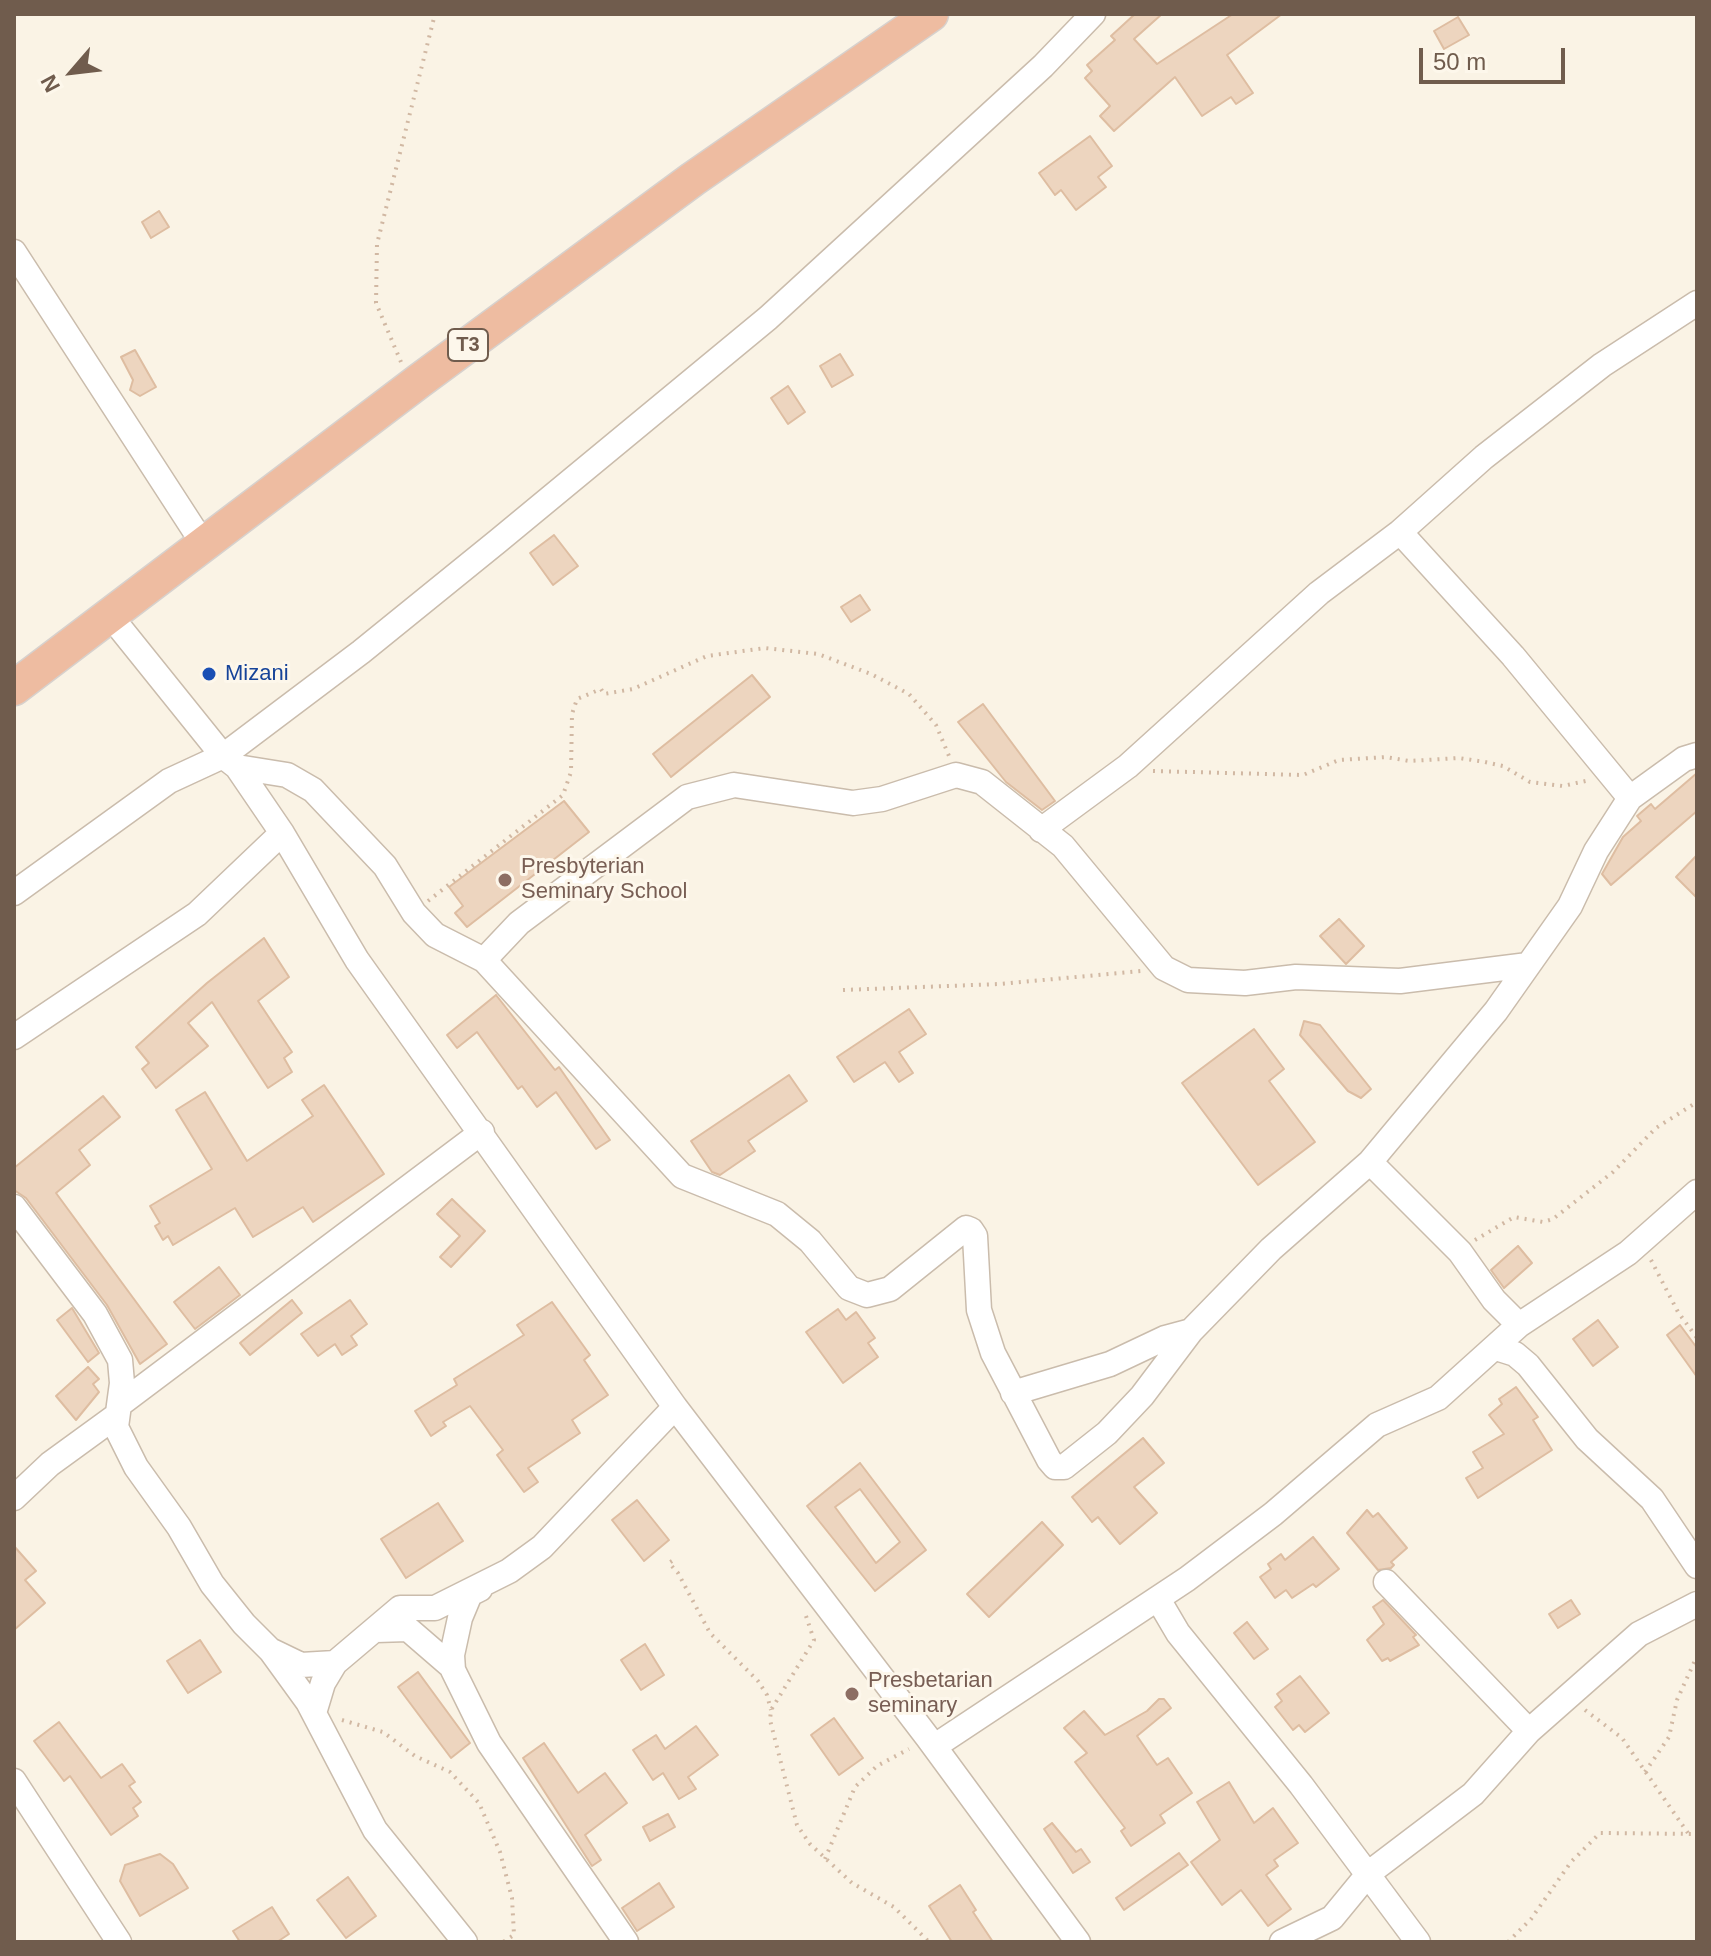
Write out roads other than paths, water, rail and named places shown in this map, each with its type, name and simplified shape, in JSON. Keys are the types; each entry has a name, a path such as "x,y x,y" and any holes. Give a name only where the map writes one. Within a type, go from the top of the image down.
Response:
{"highway":[{"name":"T3","path":"14,688 202,542 693,179 931,14"}],"street":[{"path":"14,893 169,781 230,761 768,318 1043,66 1093,14"},
{"path":"14,252 202,542"},
{"path":"1041,830 1128,766 1319,593 1400,532 1484,457 1602,365 1697,303"},
{"path":"1400,532 1513,656 1630,798"},
{"path":"108,613 230,761 282,833 357,960 675,1407 932,1742 1078,1942"},
{"path":"230,761 287,775 313,790 385,866 414,913 435,935 484,960 682,1176 777,1214 810,1241 849,1288 867,1295 890,1289 966,1228 971,1230 975,1236 979,1310 993,1353 1049,1460 1055,1467 1064,1467 1107,1433 1142,1396 1191,1331 1271,1249 1370,1162 1496,1011 1570,906 1596,851 1630,798 1684,759 1697,755"},
{"path":"484,960 519,923 687,797 734,785 853,803 882,799 956,775 982,782 1063,846 1164,968 1188,980 1245,983 1296,977 1400,981 1528,965"},
{"path":"17,1034 197,914 282,833"},
{"path":"14,1498 50,1464 482,1132"},
{"path":"1370,1162 1460,1252 1494,1300 1519,1325"},
{"path":"932,1742 1158,1599 1273,1514 1377,1425 1438,1398 1519,1325 1628,1253 1697,1192"},
{"path":"14,1207 74,1284 120,1360 119,1437 136,1467 179,1527 212,1584 271,1651 314,1713 375,1830 465,1942"},
{"path":"1013,1393 1110,1364 1165,1338 1191,1331"},
{"path":"1496,1348 1515,1354 1528,1365 1587,1439 1652,1499 1697,1566"},
{"path":"452,1667 457,1628 470,1594 542,1547 675,1407"},
{"path":"314,1713 323,1683 335,1663 400,1608 435,1608 509,1571"},
{"path":"1386,1582 1529,1731"},
{"path":"1158,1599 1206,1670 1369,1873 1418,1942"},
{"path":"1282,1942 1332,1918 1369,1873 1490,1779 1529,1731 1639,1634 1697,1604"},
{"path":"376,1630 408,1629 452,1667 489,1743 626,1942"},
{"path":"271,1651 301,1665 335,1663"},
{"path":"14,1781 119,1942"}],"place":[{"name":"Mizani","path":"209,674"},
{"name":"Presbyterian Seminary School","path":"505,880"},
{"name":"Presbetarian seminary","path":"852,1694"}]}
